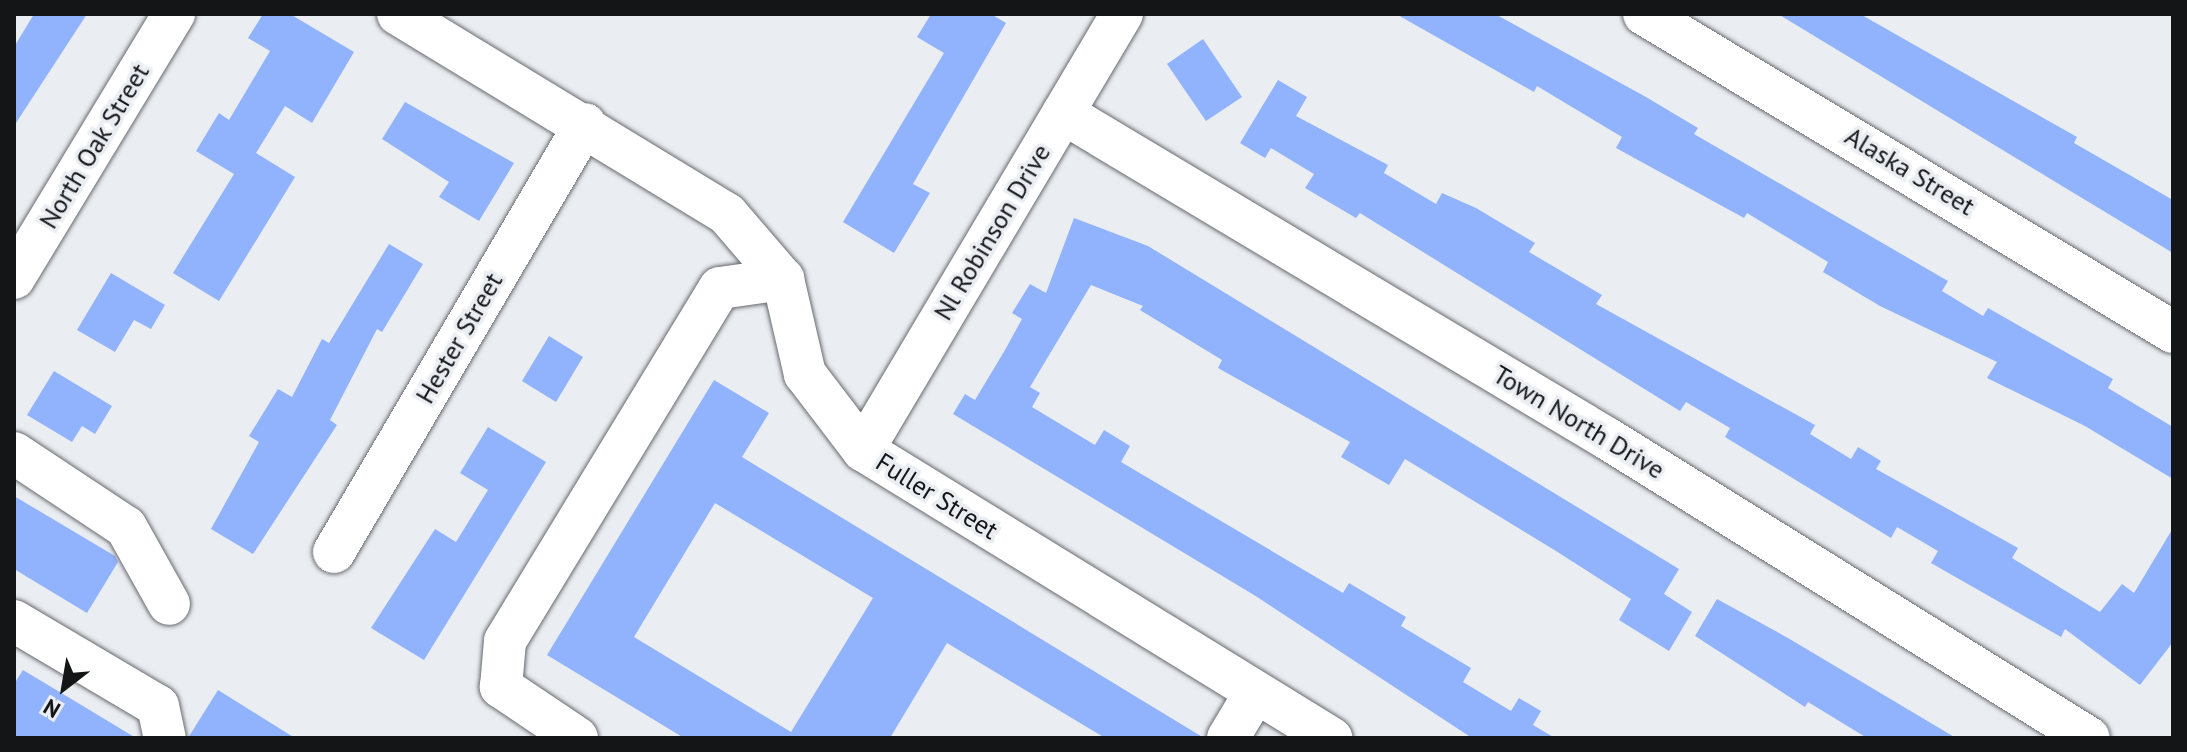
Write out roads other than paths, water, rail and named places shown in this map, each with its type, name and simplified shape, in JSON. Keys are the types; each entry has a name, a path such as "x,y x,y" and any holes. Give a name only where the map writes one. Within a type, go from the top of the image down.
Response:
{"street":[{"name":"North Oak Street","path":"14,278 174,14"},
{"name":"Fuller Street","path":"398,14 585,124 727,214 783,279 805,374 863,450 1331,738"},
{"name":"Nl Robinson Drive","path":"863,450 1122,14"},
{"name":"Alaska Street","path":"1644,14 2173,332"},
{"name":"Town North Drive","path":"1063,113 1608,439 2089,738"},
{"name":"Hester Street","path":"334,552 585,124"},
{"path":"577,738 501,687 505,641 720,288 783,279"},
{"path":"14,453 126,527 169,604"},
{"path":"14,621 158,706 165,738"},
{"path":"1228,738 1255,693"}]}
